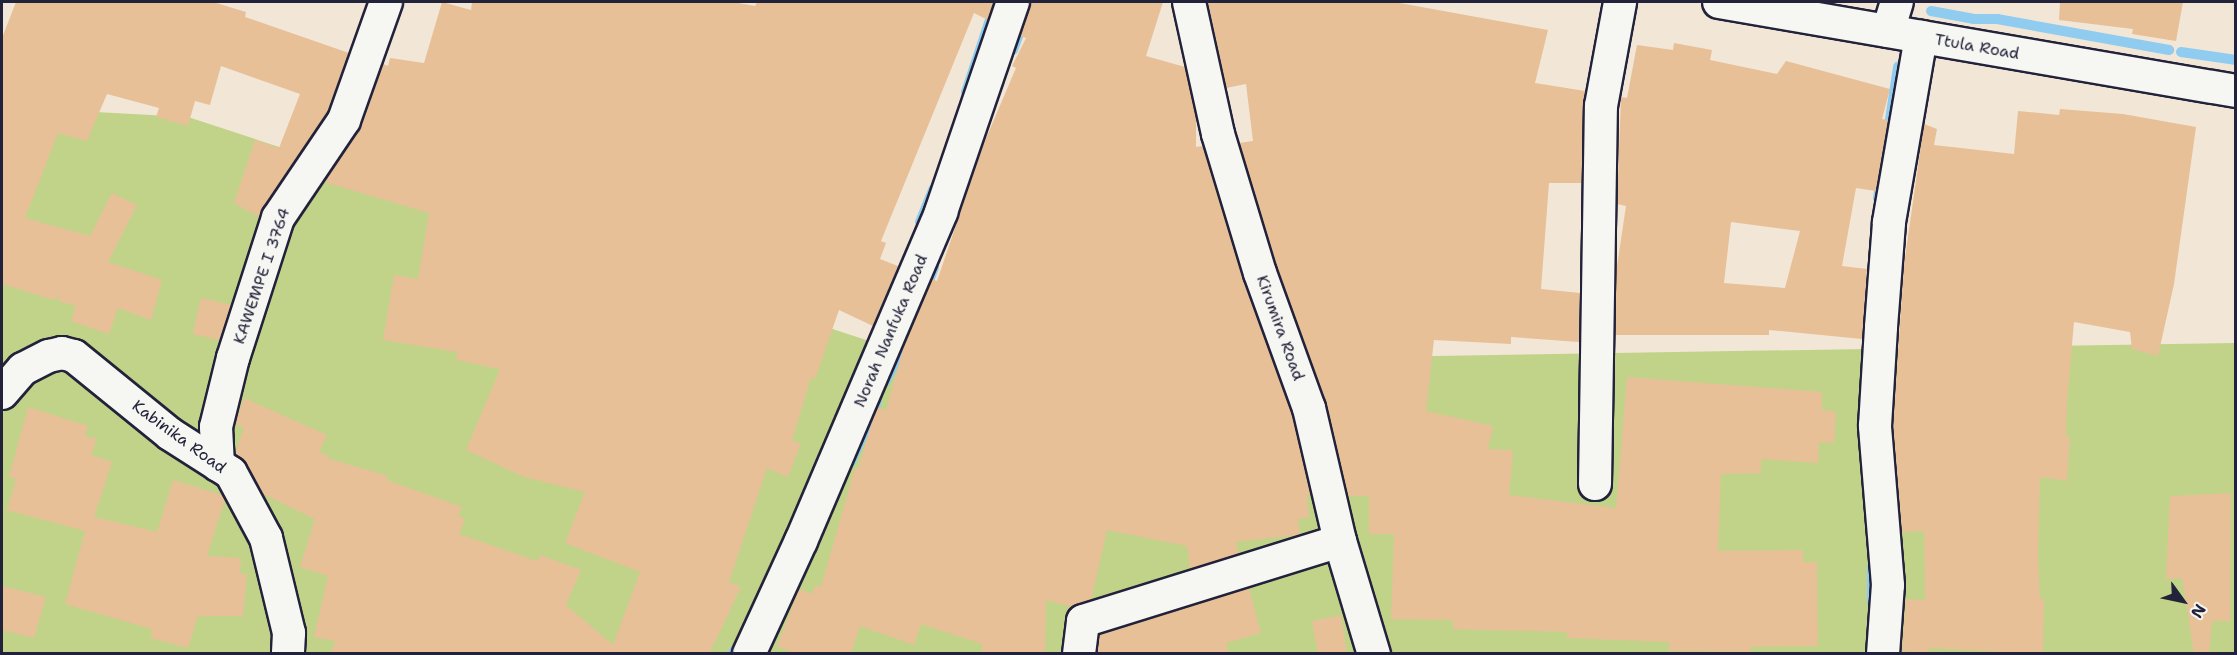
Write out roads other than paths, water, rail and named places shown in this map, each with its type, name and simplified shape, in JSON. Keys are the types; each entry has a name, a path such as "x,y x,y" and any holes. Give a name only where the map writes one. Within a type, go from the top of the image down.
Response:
{"street":[{"name":"KAWEMPE I 3764","path":"218,465 216,427 234,358 278,218 344,120 386,2"},
{"name":"Norah Nanfuka Road","path":"749,654 801,541 941,212 1013,2"},
{"name":"Kirumira Road","path":"1189,2 1218,134 1260,273 1309,408 1340,541 1374,654"},
{"path":"1595,484 1601,106 1620,2"},
{"name":"Ttula Road","path":"1719,2 2235,91"},
{"path":"1888,31 1897,2"},
{"path":"1883,654 1888,585 1875,426 1881,327 1889,222 1921,37"},
{"name":"Kabinika Road","path":"2,393 23,369 55,355 74,356 170,434 231,473 246,495 266,538 290,633 288,654"},
{"path":"1079,654 1083,621 1340,541"}],"waterway":[{"path":"966,92 996,2"},
{"path":"1013,50 1031,2"},
{"path":"1931,11 1974,19 1997,19 2169,50"},
{"path":"2181,52 2236,60"},
{"path":"1878,198 1898,67"},
{"path":"920,222 933,189"},
{"path":"885,382 911,330 934,267"},
{"path":"851,462 877,402"},
{"path":"1872,567 1872,602"}]}
